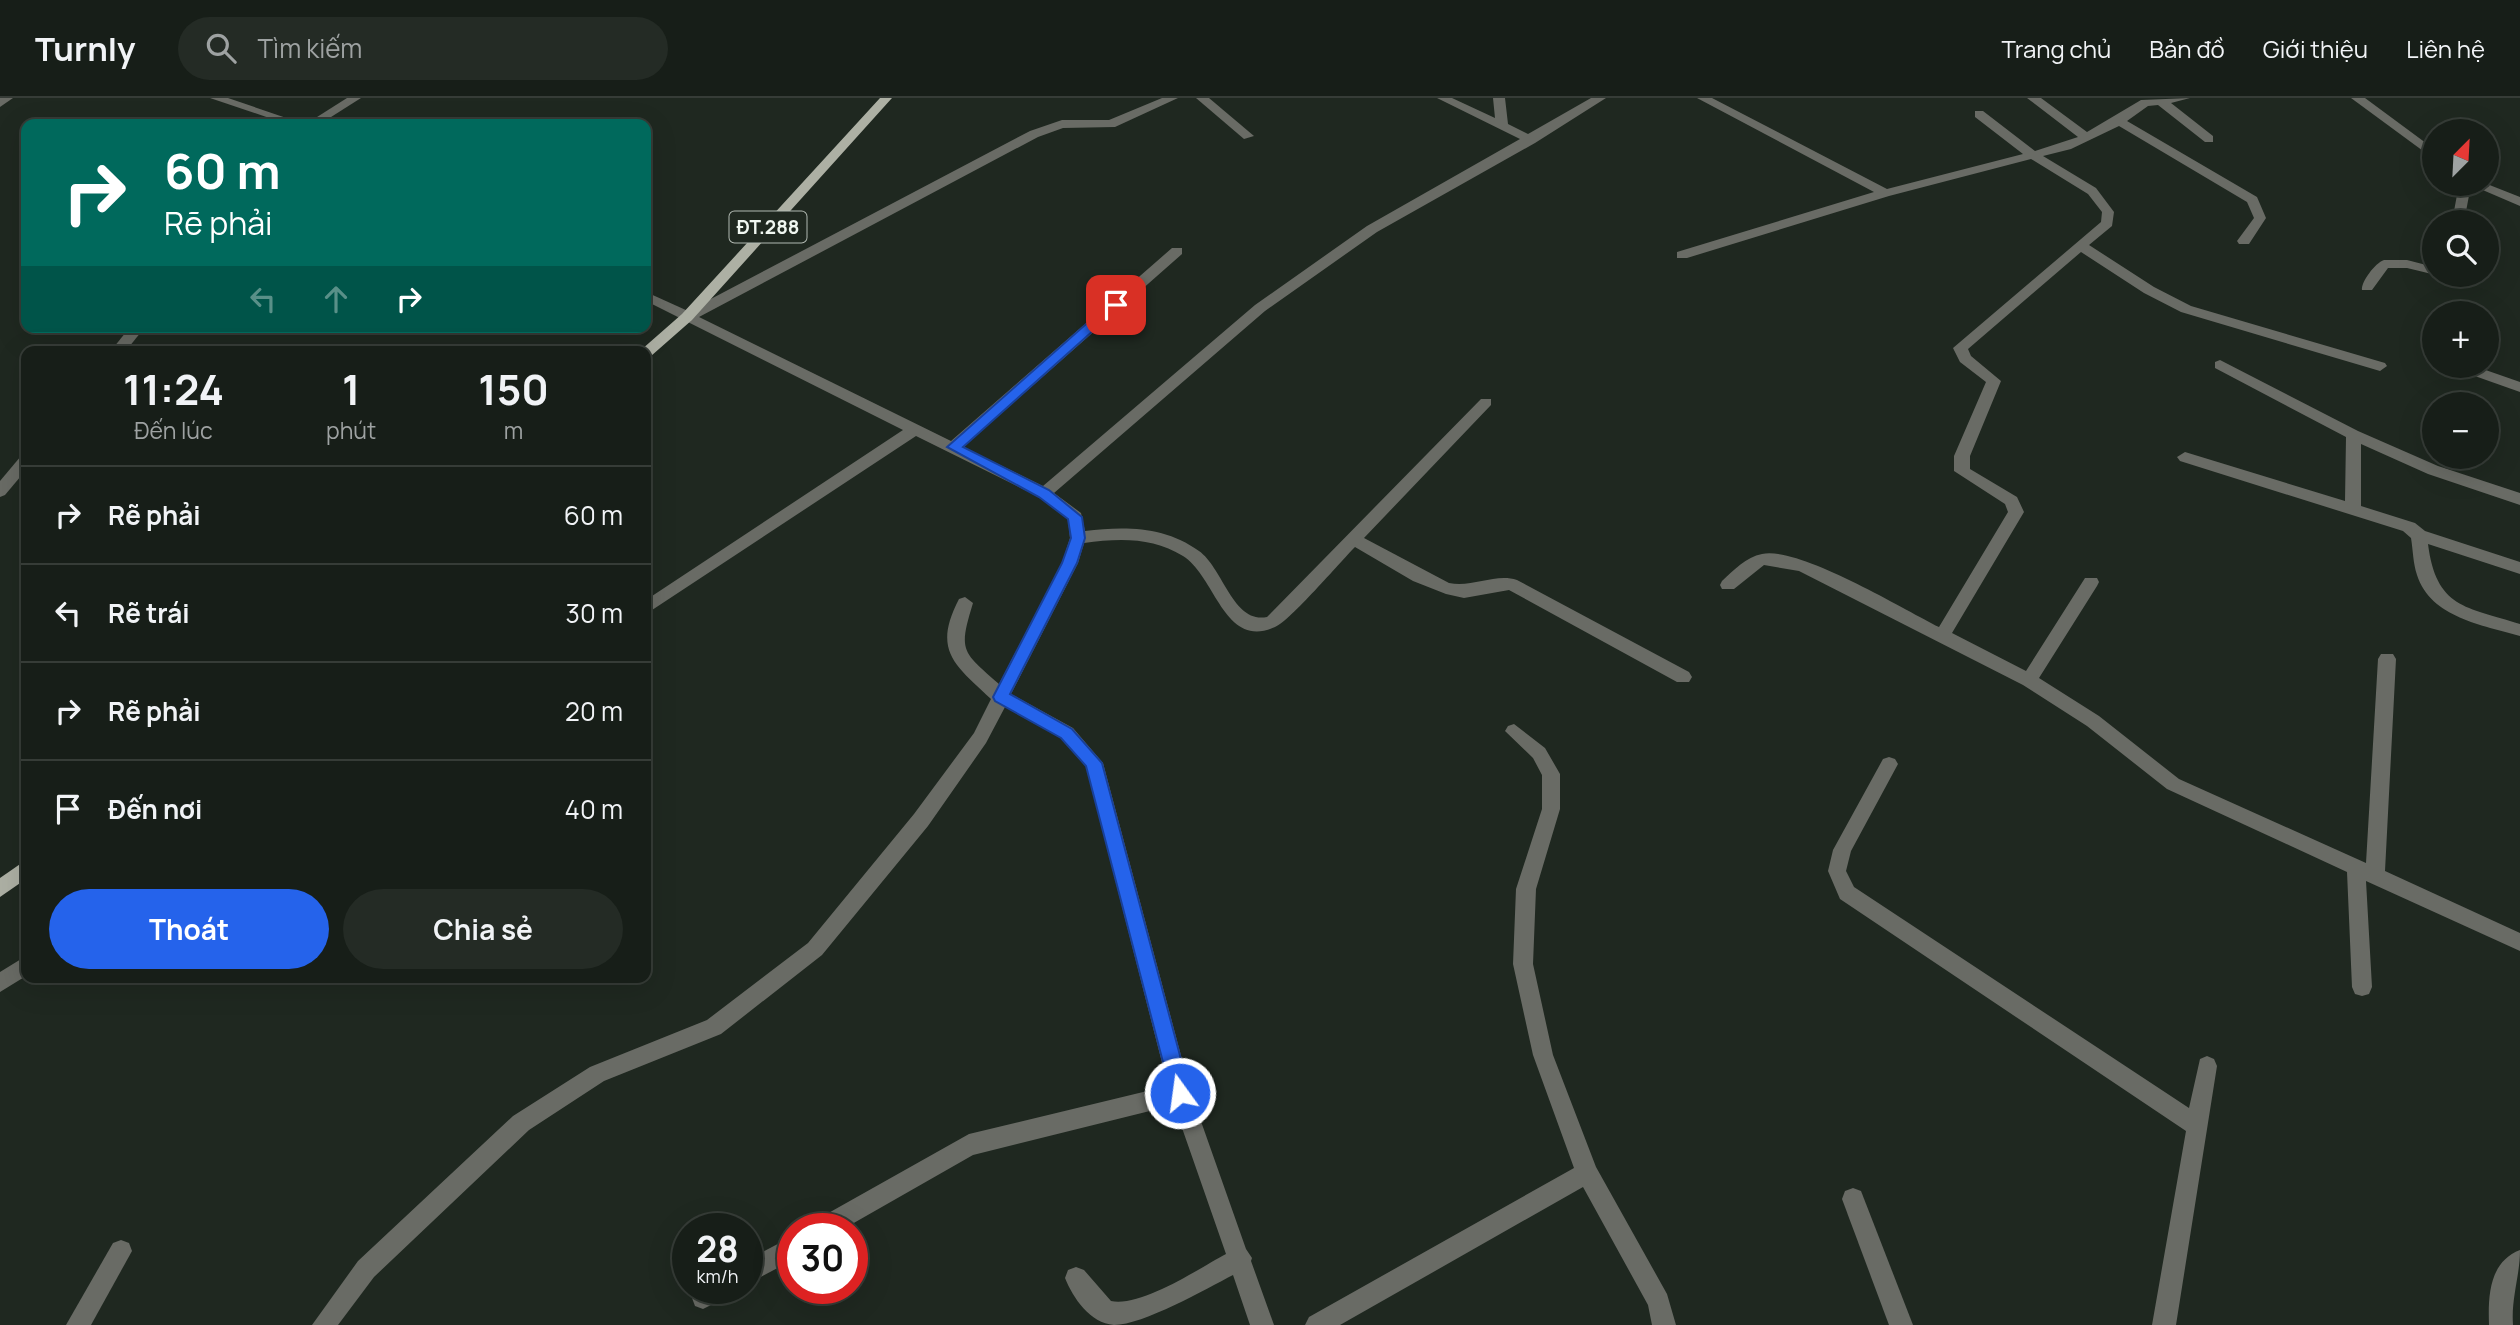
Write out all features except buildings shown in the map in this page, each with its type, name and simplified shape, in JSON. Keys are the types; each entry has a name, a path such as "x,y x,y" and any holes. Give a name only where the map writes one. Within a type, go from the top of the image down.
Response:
{"main road":[{"name":"ĐT.288","path":"651,349 687,317 887,98"},
{"path":"0,889 21,873"}],"street":[{"path":"0,103 7,98"},
{"path":"216,98 282,119"},
{"path":"320,119 355,98"},
{"path":"687,317 1034,134 1062,124 1111,124 1172,98"},
{"path":"1202,98 1248,136"},
{"path":"1443,98 1531,140"},
{"path":"1499,98 1502,126"},
{"path":"1044,493 1260,308 1372,229 1600,98"},
{"path":"1703,98 1885,192"},
{"path":"2034,98 2087,138"},
{"path":"1682,255 1885,192 2033,155 2087,138 2145,103 2184,98"},
{"path":"2357,98 2422,146"},
{"path":"2161,101 2209,139"},
{"path":"1941,637 2015,512 2012,501 1962,471 1962,456 1994,381 1965,359 1960,348 2107,223 2108,212 2092,191 2033,155 1979,114"},
{"path":"2117,120 2253,200 2260,218 2244,241"},
{"path":"2499,193 2520,202"},
{"path":"2080,245 2149,290 2186,309 2380,366"},
{"path":"953,447 1177,251"},
{"path":"2367,287 2384,264 2407,264 2422,268"},
{"path":"324,1325 366,1269 521,1123 597,1074 714,1027 815,949 921,820 979,738 1070,563 1078,538 1075,517 1044,493 651,299"},
{"path":"2220,365 2353,435 2433,470 2520,499"},
{"path":"2494,378 2520,387"},
{"path":"1078,538 1111,533 1141,533 1175,544 1209,568 1231,611 1239,619 1256,626 1272,622 1486,402"},
{"path":"651,605 915,429"},
{"path":"2353,435 2353,508"},
{"path":"2185,457 2397,522 2419,535 2520,568"},
{"path":"0,491 21,466"},
{"path":"2419,535 2423,569 2429,584 2440,598 2458,609 2520,630"},
{"path":"1353,539 1436,584 1457,591 1478,591 1495,583 1511,584 1683,677"},
{"path":"1728,585 1754,561 1774,557 1804,566 2029,680 2093,721 2173,784 2520,942"},
{"path":"2029,680 2091,582"},
{"path":"964,603 954,639 961,660 1001,697 1067,733 1094,763 1180,1093 1241,1258 1262,1325"},
{"path":"2375,876 2387,659"},
{"path":"1514,732 1539,753 1551,774 1551,809 1526,889 1523,964 1543,1055 1587,1173 1659,1302 1664,1325"},
{"path":"1889,764 1842,850 1837,871 1847,893 2197,1126"},
{"path":"2356,868 2362,987"},
{"path":"0,983 21,968"},
{"path":"2164,1325 2207,1066"},
{"path":"850,1213 969,1145 1180,1093"},
{"path":"1317,1325 1587,1173"},
{"path":"1853,1199 1901,1325"},
{"path":"78,1325 121,1251"},
{"path":"1076,1278 1095,1305 1115,1314 1138,1310 1241,1258"},
{"path":"2501,1325 2500,1300 2504,1279 2520,1261"}],"route":[{"path":"1116,305 953,447 1044,493 1075,517 1078,538 1070,563 1001,697 1067,733 1094,763 1180,1093"}]}
